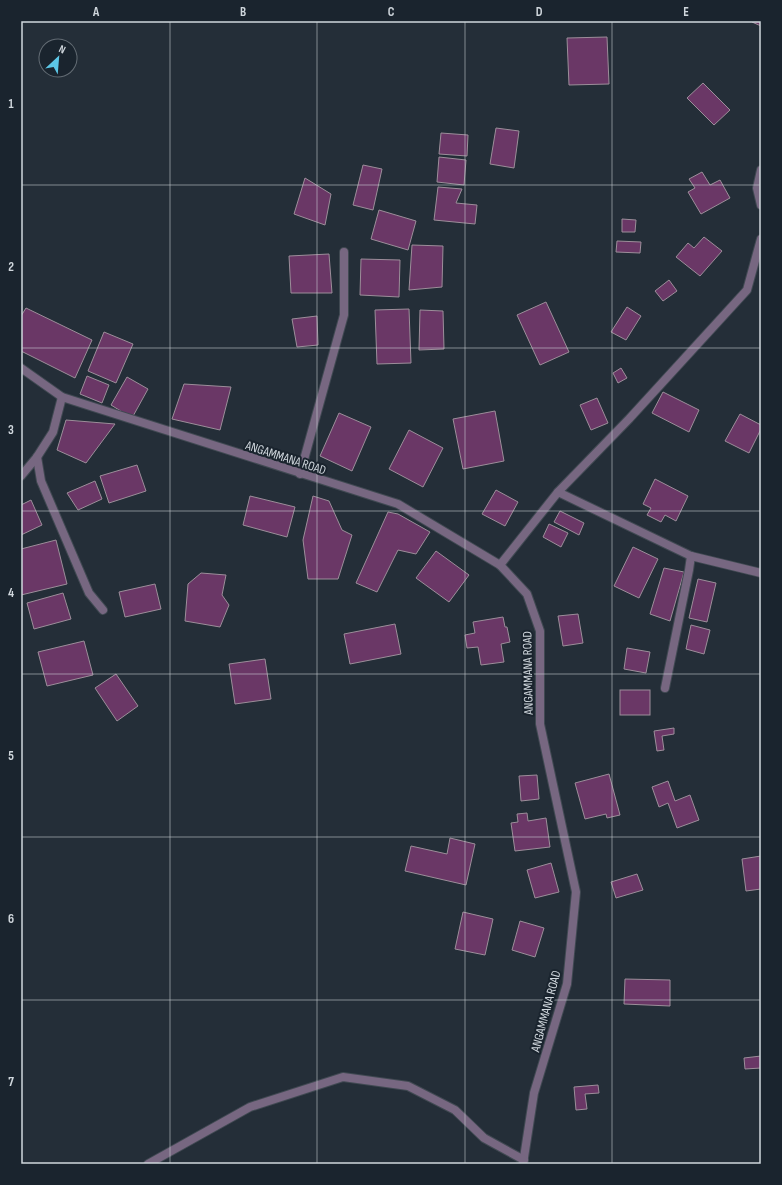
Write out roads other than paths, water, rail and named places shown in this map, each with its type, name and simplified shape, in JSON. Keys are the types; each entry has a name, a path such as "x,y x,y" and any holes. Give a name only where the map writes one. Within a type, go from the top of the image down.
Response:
{"street":[{"path":"761,170 757,188 761,205"},
{"path":"500,565 558,492 629,418 746,290 761,239"},
{"path":"300,474 344,315 344,252"},
{"name":"ANGAMMANA ROAD","path":"21,368 62,397 398,504 500,565 527,594 540,631 540,724 576,892 567,984 534,1092 524,1162"},
{"path":"21,476 37,457 53,432 62,397"},
{"path":"37,457 41,481 89,593 103,610"},
{"path":"558,492 691,556 761,573"},
{"path":"665,688 691,556"},
{"path":"148,1164 250,1107 343,1077 408,1086 455,1110 484,1138 524,1162"}]}
